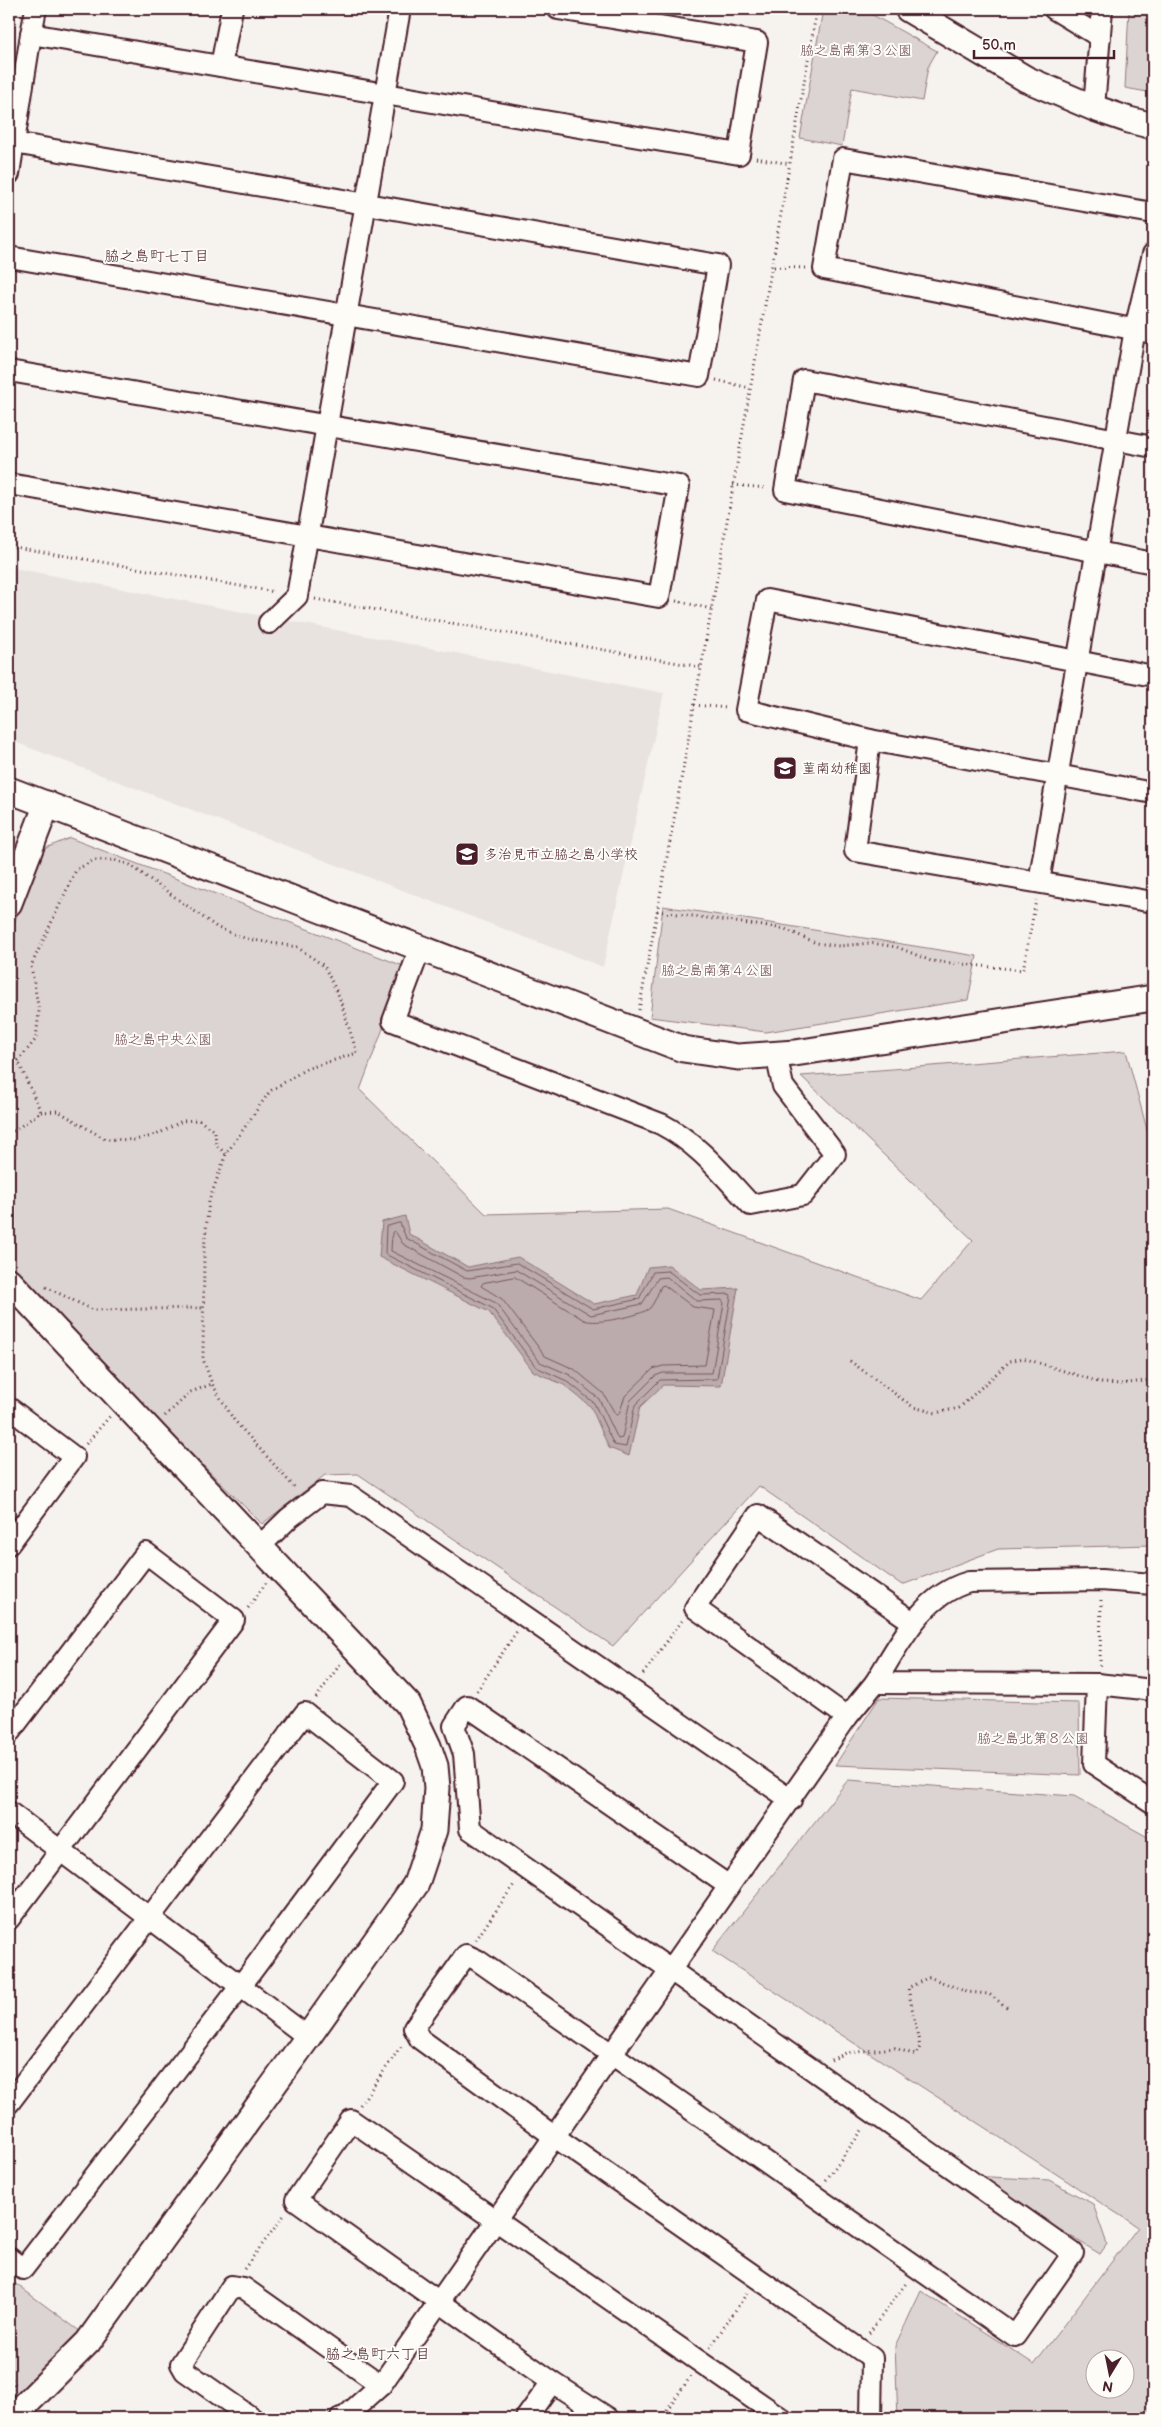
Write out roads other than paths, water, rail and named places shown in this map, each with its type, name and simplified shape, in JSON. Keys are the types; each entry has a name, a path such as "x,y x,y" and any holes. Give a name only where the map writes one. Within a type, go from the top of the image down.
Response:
{"street":[{"path":"9,174 36,9"},
{"path":"221,66 232,9"},
{"path":"269,623 297,596 326,426 348,316 400,9"},
{"path":"32,34 739,154 757,42 558,9"},
{"path":"908,9 1026,79 1094,108 1153,126"},
{"path":"1054,9 1100,37"},
{"path":"1094,108 1102,9"},
{"path":"9,257 699,376 718,265 14,143"},
{"path":"1144,331 824,269 843,159 1153,213"},
{"path":"1039,882 1117,441 1144,331 1153,254"},
{"path":"9,371 679,486 659,597 9,484"},
{"path":"1153,447 804,380 785,490 1153,563"},
{"path":"1153,676 1078,663 767,600 746,710 870,740 1153,792"},
{"path":"870,740 855,851 1153,902"},
{"path":"9,790 683,1049 738,1057 776,1054 1153,998"},
{"path":"9,903 47,804"},
{"path":"420,949 393,1021 673,1130 697,1147 751,1205 803,1195 835,1154 783,1086 776,1054"},
{"path":"12,2418 88,2342 416,1884 434,1830 437,1788 434,1766 428,1746 408,1704 123,1401 15,1273"},
{"path":"9,1408 74,1457 9,1544"},
{"path":"260,1546 288,1518 322,1493 351,1496 527,1616 630,1691 790,1800"},
{"path":"847,1717 695,1608 758,1515 913,1622"},
{"path":"9,1733 146,1553 234,1620 9,1919"},
{"path":"341,2418 345,2417 381,2385 440,2303 847,1717 874,1682 913,1622 952,1587 969,1582 1101,1580 1153,1584"},
{"path":"874,1682 1097,1684 1153,1690"},
{"path":"1097,1684 1094,1764 1153,1803"},
{"path":"729,1886 467,1706 454,1726 464,1754 470,1829 1073,2253 1015,2336 613,2052 477,1960 466,1955 414,2028 420,2039 555,2137 872,2358 871,2418"},
{"path":"9,2104 305,1713 393,1781 240,1987 23,2269 9,2258"},
{"path":"9,1812 308,2037"},
{"path":"608,2418 552,2382 296,2200 351,2120 781,2418"},
{"path":"252,2418 186,2371 181,2364 232,2286 244,2288 381,2385"},
{"path":"526,2418 552,2382"}],"water":[{"path":"405,1216 409,1234 468,1267 518,1257 594,1304 637,1295 648,1267 669,1265 701,1290 738,1288 721,1386 663,1385 640,1407 629,1456 609,1448 591,1407 564,1385 533,1371 489,1312 379,1257 382,1222"}],"place":[{"name":"菫南幼稚園","path":"785,768"},
{"name":"多治見市立脇之島小学校","path":"467,854"}],"district":[{"name":"脇之島町七丁目","path":"157,256"},
{"name":"脇之島町六丁目","path":"378,2354"}],"park label":[{"name":"脇之島南第３公園","path":"856,50"},
{"name":"脇之島南第４公園","path":"717,970"},
{"name":"脇之島中央公園","path":"163,1039"},
{"name":"脇之島北第８公園","path":"1033,1738"}]}
